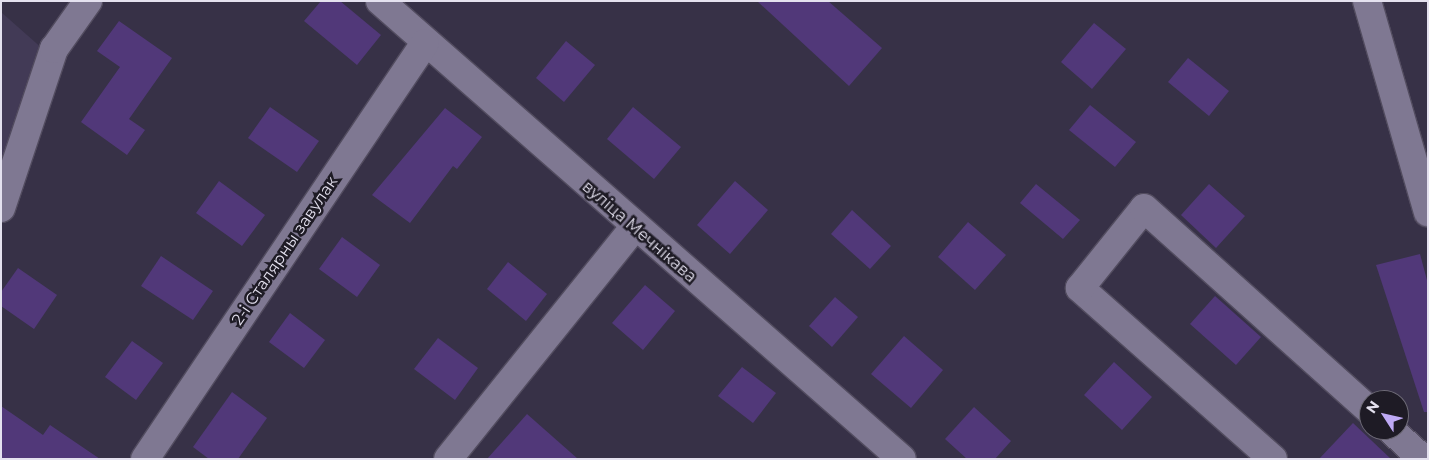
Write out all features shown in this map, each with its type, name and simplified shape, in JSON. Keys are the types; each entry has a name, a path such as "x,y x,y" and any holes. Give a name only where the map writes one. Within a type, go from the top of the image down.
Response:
{"street":[{"path":"1,208 54,49 88,1"},
{"name":"вуліца Мечнікава","path":"380,1 634,228 902,459"},
{"path":"1367,2 1428,212"},
{"name":"2-і Сталярны завулак","path":"145,459 425,43"},
{"path":"1273,459 1080,288 1144,208 1359,401"},
{"path":"448,459 634,228"},
{"path":"1402,440 1423,459"}],"shaded area":[{"path":"1,12 44,50 1,173"}],"building":[{"path":"321,1 340,1 381,35 357,65 304,21"},
{"path":"757,1 828,1 882,48 849,86"},
{"path":"119,21 172,58 129,119 145,130 127,155 81,122 120,67 97,51"},
{"path":"1094,23 1126,49 1092,89 1061,62"},
{"path":"566,41 595,65 564,102 536,78"},
{"path":"1188,58 1229,91 1209,116 1168,82"},
{"path":"1090,105 1136,142 1115,167 1069,130"},
{"path":"270,107 319,141 297,172 248,138"},
{"path":"633,107 681,147 654,179 607,139"},
{"path":"445,108 482,137 457,169 453,166 410,223 372,195"},
{"path":"219,181 265,215 242,246 196,213"},
{"path":"735,181 768,210 730,254 697,225"},
{"path":"1036,184 1080,220 1063,239 1020,203"},
{"path":"1209,184 1245,216 1216,248 1181,215"},
{"path":"852,210 891,246 870,269 831,234"},
{"path":"968,222 1006,255 975,290 938,257"},
{"path":"342,237 380,265 357,297 319,269"},
{"path":"1420,254 1428,284 1428,412 1424,412 1376,265"},
{"path":"161,256 213,291 193,320 141,286"},
{"path":"508,262 547,294 526,321 487,289"},
{"path":"18,268 57,295 34,329 1,306 1,292"},
{"path":"645,285 675,311 643,350 612,323"},
{"path":"1215,296 1261,337 1236,365 1190,324"},
{"path":"835,297 858,317 832,347 809,326"},
{"path":"290,313 325,340 304,368 269,342"},
{"path":"904,336 943,370 911,408 871,374"},
{"path":"438,338 478,368 455,400 414,369"},
{"path":"132,341 163,363 136,400 105,377"},
{"path":"1114,362 1152,397 1122,430 1084,395"},
{"path":"742,367 776,393 753,423 718,396"},
{"path":"232,392 267,418 238,459 209,459 193,447"},
{"path":"1,406 43,435 50,425 100,459 1,459"},
{"path":"974,407 1011,441 995,459 967,459 945,439"},
{"path":"527,414 578,459 487,459"},
{"path":"1353,423 1359,429 1359,440 1371,440 1391,459 1319,459"}]}
